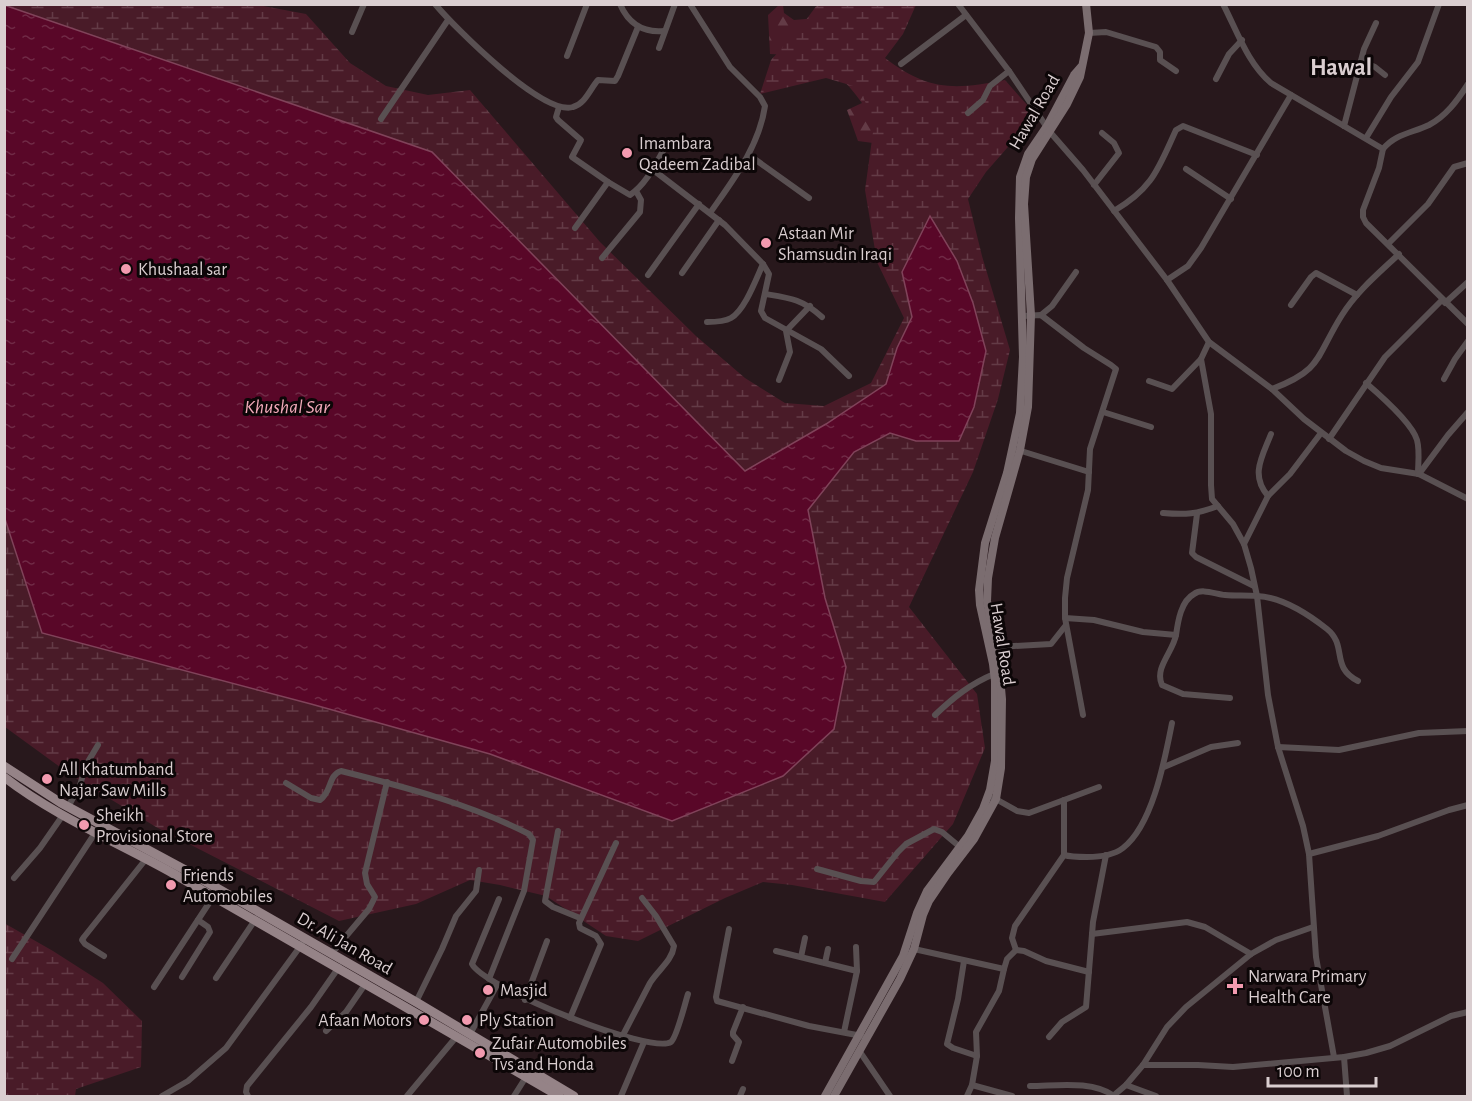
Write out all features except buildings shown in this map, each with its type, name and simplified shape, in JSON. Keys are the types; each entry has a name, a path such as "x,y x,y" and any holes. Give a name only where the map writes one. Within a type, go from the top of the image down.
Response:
{"main road":[{"name":"Hawal Road","path":"825,1096 900,979 914,949 929,901 974,839 1001,768 1002,699 988,614 988,578 1029,388 1024,204 1026,177 1032,159 1048,129 1067,104 1080,77 1089,33 1086,4"},
{"name":"Hawal Road","path":"834,1096 860,1052 864,1037 903,956 921,904 934,880 960,847 992,796 995,760 995,651"},
{"name":"Dr. Ali Jan Road","path":"4,766 36,794"},
{"name":"Dr. Ali Jan Road","path":"4,777 162,862 303,943 366,983 559,1096"},
{"name":"Dr. Ali Jan Road","path":"98,828 146,859 162,862 213,897 255,920 331,954 345,968 416,1002 574,1096"}],"street":[{"path":"352,32 364,4"},
{"path":"435,4 448,20 509,75 559,107 576,107 598,80 615,81 638,27"},
{"path":"567,56 587,4"},
{"path":"620,4 630,21 638,27 657,32 664,31"},
{"path":"659,48 675,4"},
{"path":"690,4 730,67 760,97 765,106 749,155 710,213"},
{"path":"958,4 1009,71 1048,129 1167,279 1209,342 1272,389 1321,433 1364,461 1381,468 1419,474 1467,499"},
{"path":"1223,4 1263,76 1271,83 1383,149"},
{"path":"1366,138 1390,97 1418,62 1439,4"},
{"path":"901,64 966,15"},
{"path":"381,119 448,20"},
{"path":"1344,126 1365,44 1376,23"},
{"path":"1089,33 1106,32 1156,47 1160,52 1160,60 1176,71"},
{"path":"1216,79 1229,54 1242,40"},
{"path":"1361,61 1375,66 1385,75"},
{"path":"969,113 983,100 990,86 1009,71"},
{"path":"1467,85 1454,104 1438,119 1430,125 1399,136 1383,149 1379,168 1363,210 1366,223 1467,324"},
{"path":"1167,279 1188,266 1201,248 1292,95"},
{"path":"559,107 556,117 581,140 572,158 630,195 636,191 652,169 667,144"},
{"path":"1114,211 1132,200 1145,188 1179,127 1184,126 1257,155"},
{"path":"1094,185 1119,153 1114,143 1102,133"},
{"path":"749,155 809,198"},
{"path":"1388,244 1428,204 1454,167 1467,163"},
{"path":"652,169 719,220 763,264 769,274 762,315 820,349 849,376"},
{"path":"1186,169 1231,199"},
{"path":"575,228 608,182"},
{"path":"602,258 640,212 641,200 636,191"},
{"path":"648,275 699,204"},
{"path":"682,273 719,220"},
{"path":"1272,389 1292,382 1312,367 1342,315 1357,295 1399,254"},
{"path":"707,322 729,320 736,315 742,308 763,264"},
{"path":"1027,315 1041,315 1053,306 1076,272"},
{"path":"1291,306 1316,273 1357,295"},
{"path":"1329,439 1385,357 1467,282"},
{"path":"765,294 791,298 810,306 822,317"},
{"path":"786,331 810,306"},
{"path":"1041,315 1116,369 1090,449 1088,490 1067,578 1065,622 1083,715"},
{"path":"779,380 790,352 786,331"},
{"path":"1444,380 1467,341"},
{"path":"1149,381 1172,389 1201,359 1209,342"},
{"path":"1201,359 1211,414 1210,485 1212,499 1233,524 1244,544 1257,596 1268,695 1278,747 1303,826 1309,855 1313,927 1334,1057"},
{"path":"1366,383 1394,407 1414,432 1418,446 1419,474"},
{"path":"1103,412 1151,427"},
{"path":"1419,474 1467,412"},
{"path":"1244,544 1268,495 1290,474 1321,433"},
{"path":"1268,495 1261,488 1258,472 1270,434"},
{"path":"1017,449 1089,472"},
{"path":"1163,513 1197,514 1218,506"},
{"path":"1197,514 1192,553 1254,586"},
{"path":"1230,698 1184,694 1162,685 1158,677 1171,651 1184,605 1196,592 1240,597 1257,596 1285,603 1324,627 1335,638 1343,670 1349,677 1358,681"},
{"path":"1065,622 1094,620 1123,629 1176,635"},
{"path":"995,651 1051,644 1065,622"},
{"path":"935,715 956,694 994,674"},
{"path":"1064,855 1091,857 1106,855 1123,848 1133,837 1143,820 1164,767 1172,723"},
{"path":"1278,747 1339,750 1419,734 1467,731"},
{"path":"1164,767 1210,747 1238,743"},
{"path":"14,878 40,848 66,811 80,785 86,765 98,745"},
{"path":"286,783 311,798 320,800 327,794 333,776 341,771 387,782 475,810 511,825 532,837 524,891 489,979"},
{"path":"331,954 373,903 375,897 367,884 365,873 387,782"},
{"path":"992,796 1017,811 1029,813 1099,787"},
{"path":"1016,950 1012,938 1015,926 1064,855 1064,800"},
{"path":"1309,855 1378,836 1449,810 1467,806"},
{"path":"12,959 98,828"},
{"path":"817,869 868,883 874,882 906,844 934,829 942,832 960,847"},
{"path":"558,831 545,901 553,907 580,918"},
{"path":"570,1018 601,944 596,936 579,928 580,918 616,843"},
{"path":"1049,1037 1062,1022 1086,1007 1092,934 1106,855"},
{"path":"104,956 82,940 146,859"},
{"path":"416,1002 456,916 476,891 479,870"},
{"path":"154,987 213,897"},
{"path":"623,1035 651,982 674,950 674,946 656,916 642,898"},
{"path":"499,899 472,964 475,969 497,985 525,1000 570,1018 644,1042 666,1044 674,1038 688,994"},
{"path":"182,977 210,932 208,927 198,920"},
{"path":"216,978 255,920"},
{"path":"1092,934 1187,922 1204,927 1251,954"},
{"path":"1030,1086 1085,1087 1099,1089 1114,1096 1143,1065 1167,1027 1186,1007 1251,954 1276,940 1313,927"},
{"path":"729,930 717,1001 809,1026 864,1037"},
{"path":"801,957 805,938"},
{"path":"525,1000 547,940"},
{"path":"162,1096 188,1081 226,1048 303,943"},
{"path":"844,1032 857,971 856,947"},
{"path":"825,963 828,949"},
{"path":"914,949 1004,969"},
{"path":"968,1096 977,1056 976,1032 999,991 1007,959 1016,950"},
{"path":"1016,950 1056,964 1089,972"},
{"path":"776,951 857,971"},
{"path":"964,961 947,1044 977,1056"},
{"path":"248,1096 246,1092 248,1086 345,968"},
{"path":"326,1031 346,1012 366,983"},
{"path":"470,1034 497,985"},
{"path":"732,1061 739,1042 733,1035 743,1007"},
{"path":"1143,1065 1233,1067 1344,1057 1390,1046 1451,1016 1467,1011"},
{"path":"406,1096 457,1036"},
{"path":"621,1096 644,1042"},
{"path":"860,1052 890,1096"},
{"path":"1344,1057 1347,1096"},
{"path":"514,1096 526,1077"},
{"path":"972,1085 1010,1096"},
{"path":"1126,1085 1156,1096"},
{"path":"740,1096 743,1089"}],"green space":[{"name":"Khushal Sar","path":"5,5 258,5 306,14 350,63 386,86 428,95 470,90 600,242 696,336 745,378 785,403 824,406 871,383 904,318 877,262 865,190 874,125 860,88 826,78 760,94 771,60 817,5 916,5 903,34 885,58 915,77 942,85 971,85 1005,80 1036,115 986,172 968,199 1010,350 998,399 973,472 909,607 977,694 985,748 953,824 885,902 763,882 638,941 606,936 546,896 470,880 416,904 339,921 156,827 71,775 5,727"},
{"path":"779,5 783,5 784,13 794,20 818,18 878,55 888,145 858,141 847,110 862,103 845,82 831,70 816,61 803,57 770,54 768,15"},
{"path":"4,923 103,983 142,1021 141,1067 76,1089 75,1096 5,1096"}],"water":[{"name":"Khushal Sar","path":"4,5 432,152 745,471 826,424 886,384 897,348 912,317 902,272 930,216 957,261 973,303 986,351 974,407 959,441 916,441 890,433 854,452 808,510 825,598 846,667 834,729 783,776 672,821 490,754 42,633 5,519"}],"place":[{"name":"Imambara Qadeem Zadibal","path":"627,153"},
{"name":"Astaan Mir Shamsudin Iraqi","path":"766,243"},
{"name":"Khushaal sar","path":"126,269"},
{"name":"All Khatumband Najar Saw Mills","path":"47,779"},
{"name":"Sheikh Provisional Store","path":"84,825"},
{"name":"Friends Automobiles","path":"171,885"},
{"name":"Narwara Primary Health Care","path":"1235,986"},
{"name":"Masjid","path":"488,990"},
{"name":"Afaan Motors","path":"424,1020"},
{"name":"Ply Station","path":"467,1020"},
{"name":"Zufair Automobiles Tvs and Honda","path":"480,1053"}],"district":[{"name":"Hawal","path":"1341,67"}]}
